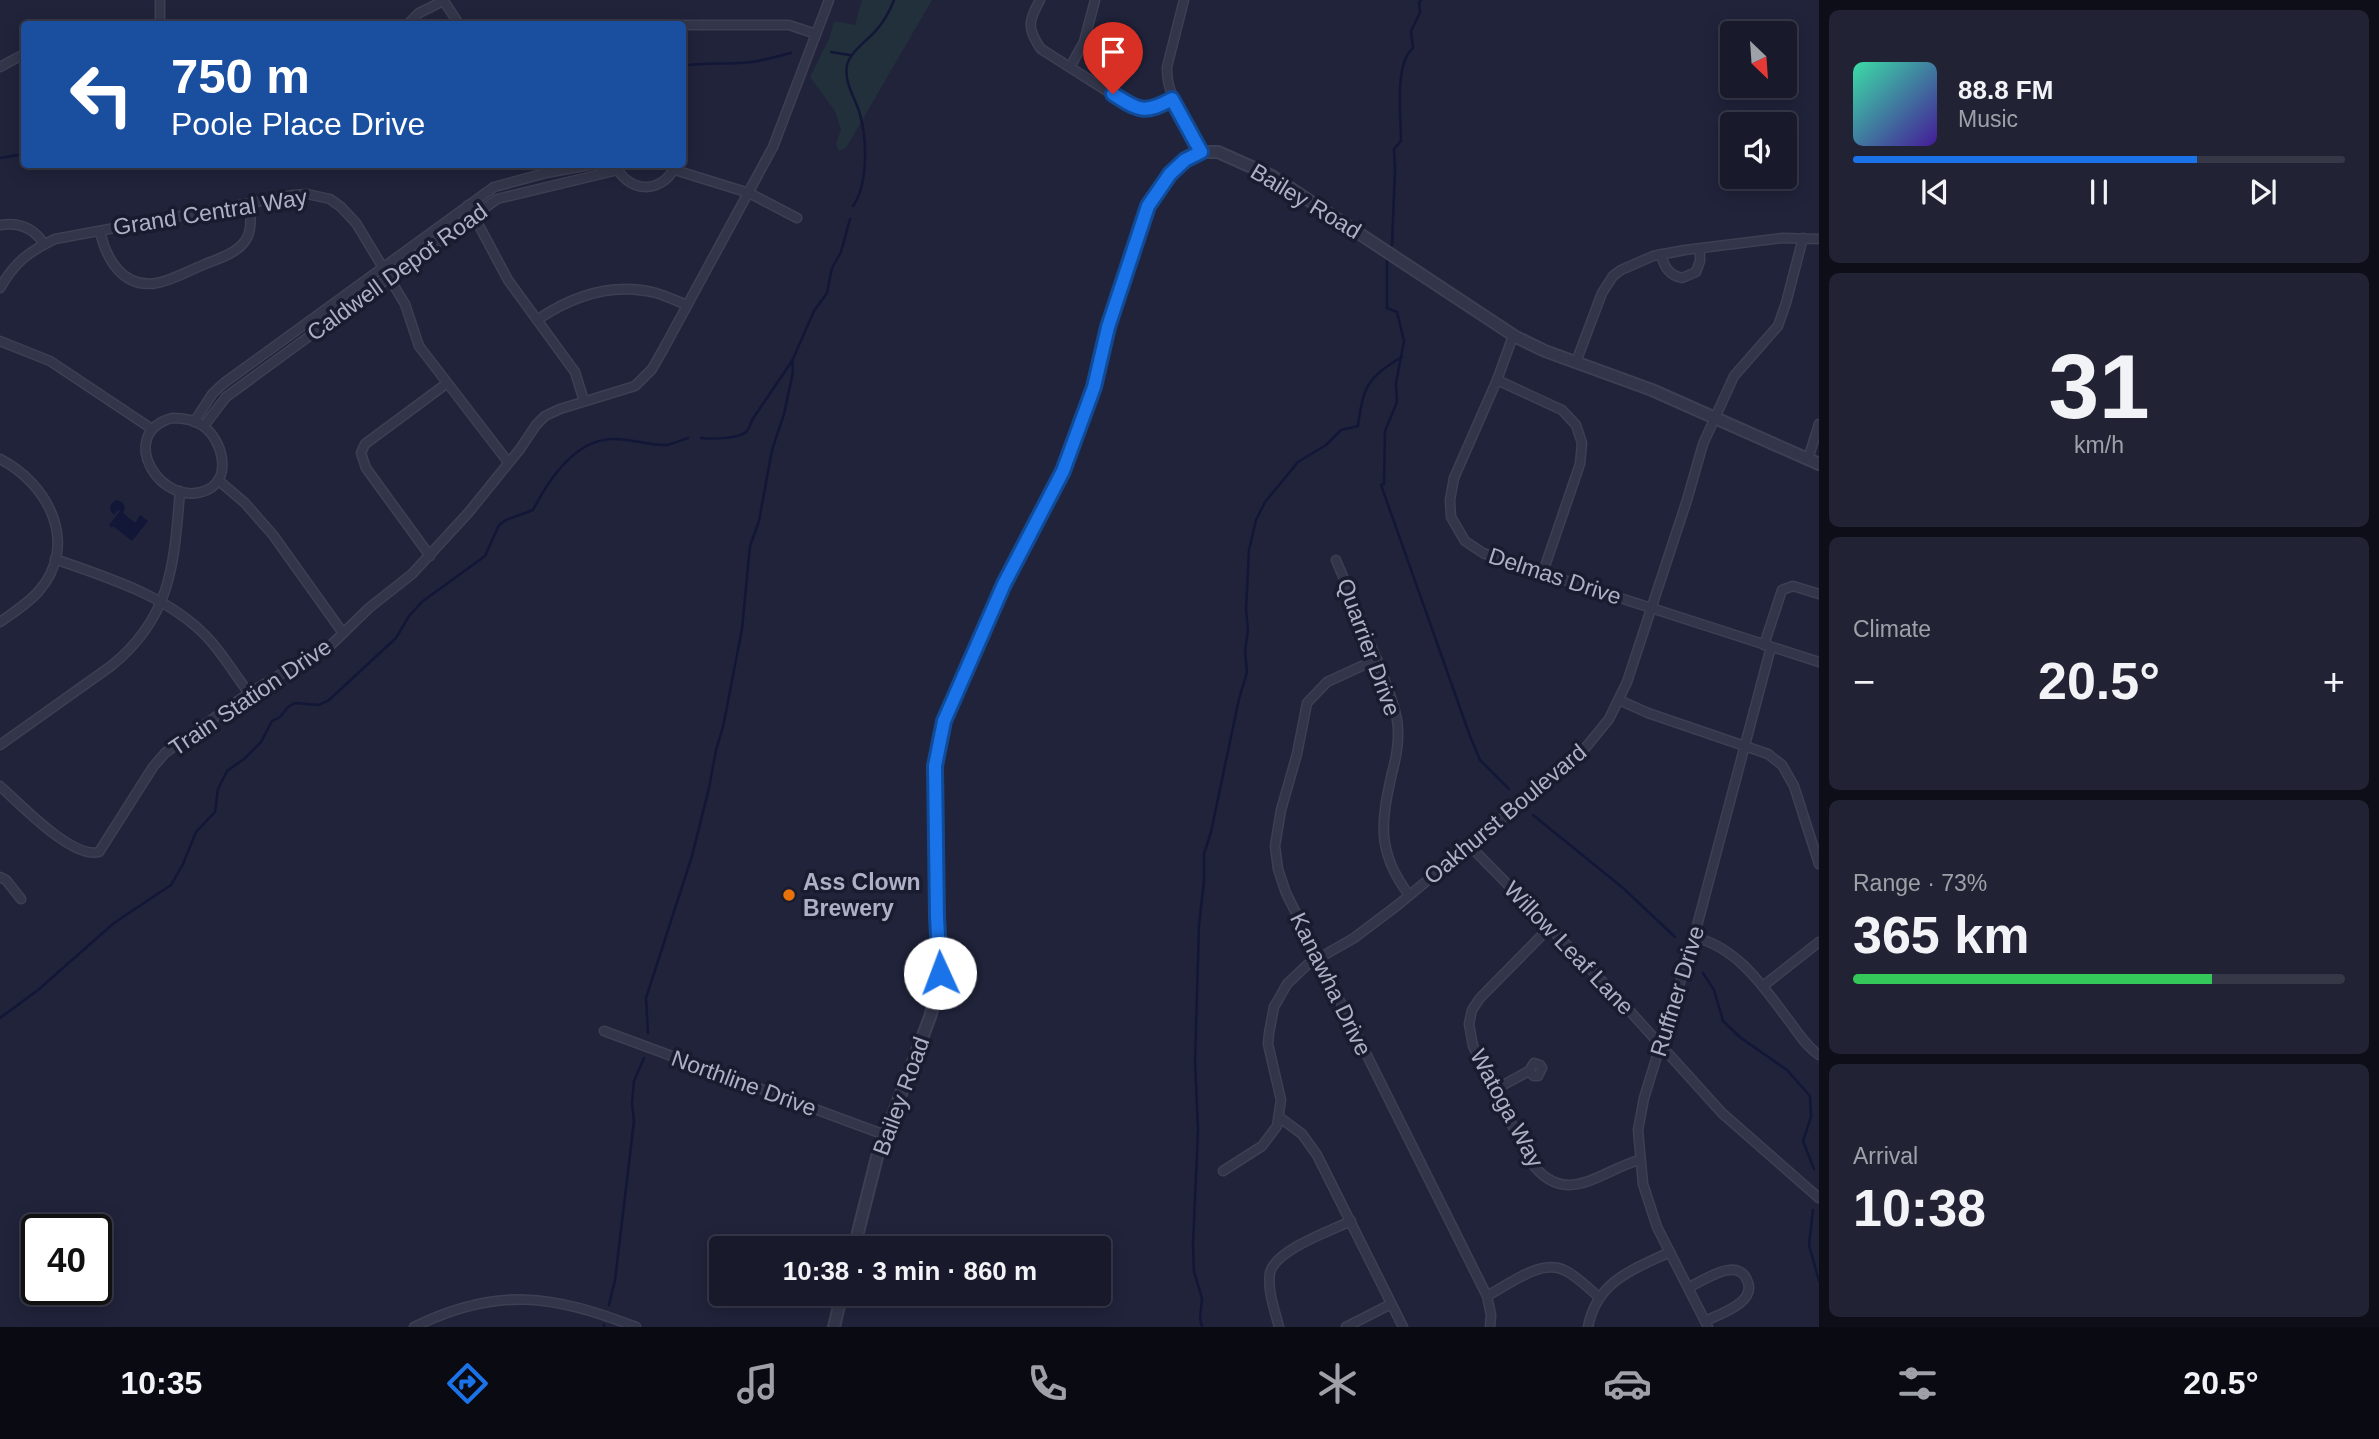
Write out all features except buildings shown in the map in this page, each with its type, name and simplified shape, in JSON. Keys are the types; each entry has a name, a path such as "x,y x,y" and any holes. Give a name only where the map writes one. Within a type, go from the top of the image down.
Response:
{"street":[{"path":"160,0 160,21"},
{"name":"Train Station Drive","path":"0,786 62,840 77,849 93,853 102,849 153,767 165,753 249,693 287,669 316,655 412,574 469,512 545,416 584,401 623,391 644,378 652,369 773,147 829,0"},
{"path":"1040,0 1031,16 1031,27 1034,39 1041,49 1134,108 1154,108 1172,99"},
{"path":"1070,67 1084,42 1095,0"},
{"path":"1184,0 1167,67 1167,78 1172,99 1201,152"},
{"path":"411,21 419,13 443,1 456,21"},
{"path":"686,25 789,25 816,34"},
{"path":"0,67 21,56"},
{"name":"Bailey Road","path":"856,1236 885,1135 932,1013 939,985 935,766 944,721 1004,584 1067,462 1094,387 1108,327 1148,206 1170,174 1185,160 1201,152 1218,152 1290,186 1513,336 1545,351 1651,390 1814,462"},
{"name":"Caldwell Depot Road","path":"194,422 213,393 224,383 494,187 576,168"},
{"name":"Caldwell Depot Road","path":"204,426 226,397 497,198 613,168"},
{"name":"Caldwell Depot Road","path":"618,168 625,181 637,187 649,187 659,183 674,168"},
{"name":"Caldwell Depot Road","path":"678,168 749,193 797,218"},
{"name":"Grand Central Way","path":"0,288 20,260 55,239 307,194 330,198 356,223 405,304 419,346 508,462"},
{"path":"100,231 106,253 119,273 137,282 155,283 240,247 251,226 250,204"},
{"path":"468,205 508,280 575,372 584,401"},
{"path":"0,225 15,224 29,228 44,244"},
{"path":"1576,362 1606,284 1621,270 1661,254 1782,239 1819,239"},
{"name":"Oakhurst Boulevard","path":"1279,1117 1281,1100 1268,1044 1270,1020 1277,1000 1287,984 1319,958 1354,938 1409,895 1582,752 1600,731 1619,700 1652,609 1703,444 1734,376 1778,326 1803,239"},
{"path":"1661,254 1670,272 1682,278 1696,272 1700,249"},
{"path":"537,320 559,305 580,296 607,290 655,293 687,305"},
{"name":"Delmas Drive","path":"1513,336 1497,380 1454,478 1450,500 1451,517 1459,533 1473,548 1499,559 1819,662"},
{"path":"0,341 50,361 152,429"},
{"path":"1497,380 1562,410 1576,425 1582,443 1580,464 1544,572"},
{"path":"430,556 366,468 360,453 365,444 446,384"},
{"path":"172,418 204,426 221,453 223,464 215,485 198,492 180,491 163,482 149,462 146,445 152,429 172,418"},
{"path":"1814,462 1819,424"},
{"path":"0,459 29,477 49,505 55,519 57,550 39,591 0,622"},
{"path":"218,480 244,503 273,536 343,633"},
{"path":"0,745 127,653 139,637 167,589 173,567 180,491"},
{"path":"55,559 160,601 176,611 207,637 249,693"},
{"name":"Quarrier Drive","path":"1336,560 1393,702 1399,734 1382,834 1398,877 1409,895"},
{"name":"Ruffner Drive","path":"1706,1324 1657,1227 1646,1196 1639,1160 1638,1130 1644,1098 1694,937 1745,745 1782,590 1793,586 1819,594"},
{"name":"Kanawha Drive","path":"1377,659 1327,682 1307,703 1297,754 1281,810 1275,846 1278,869 1286,894 1487,1296 1491,1315 1490,1327"},
{"path":"1619,700 1648,713 1768,754 1782,765 1794,786 1819,864"},
{"path":"1808,830 1819,825"},
{"name":"Willow Leaf Lane","path":"1469,845 1550,927 1741,1132 1819,1198"},
{"path":"0,877 6,880 21,899"},
{"name":"Watoga Way","path":"1550,927 1480,998 1472,1010 1470,1038 1530,1161 1554,1183 1584,1184 1639,1160"},
{"path":"1694,937 1731,953 1763,986 1807,1044 1819,1055"},
{"path":"1763,986 1819,942"},
{"name":"Northline Drive","path":"604,1031 885,1135"},
{"path":"1494,1090 1529,1072"},
{"path":"1223,1171 1262,1146 1270,1137 1279,1117 1290,1123 1307,1139 1403,1327"},
{"path":"1279,1327 1270,1284 1271,1269 1287,1252 1351,1221"},
{"path":"1588,1327 1599,1297 1622,1276 1670,1252"},
{"path":"1487,1296 1536,1271 1551,1267 1569,1274 1599,1297"},
{"path":"1689,1287 1727,1270 1738,1270 1748,1281 1749,1290 1743,1301 1706,1324"},
{"path":"414,1327 473,1304 517,1299 582,1307 636,1327"},
{"path":"1346,1327 1391,1304"},
{"path":"834,1327 839,1306"}],"shaded area":[{"path":"862,0 932,0 846,148 839,151 836,144 841,129 835,111 810,77 829,39 834,21 855,25"}],"water":[{"path":"116,500 122,502 125,507 123,513 135,523 140,515 148,521 132,541 109,525 120,511 114,515 110,510 111,504"}],"waterway":[{"path":"853,206 862,185 865,146 859,111 848,83 847,65 852,55 883,22 894,0"},
{"path":"1392,245 1394,149 1401,141 1401,78 1403,66 1413,48 1411,31 1420,13 1421,0"},
{"path":"831,52 850,55"},
{"path":"686,66 752,62 791,53"},
{"path":"0,158 21,154"},
{"path":"701,438 732,437 748,431 752,420 792,361 814,311 827,293 832,268 841,252 850,219"},
{"path":"1387,256 1387,308 1397,312 1404,341 1396,383 1397,402 1385,431 1384,484 1381,485 1480,760 1509,789"},
{"path":"1202,1327 1202,1298 1194,1272 1193,1245 1198,1129 1195,1062 1199,925 1204,854 1247,672 1245,651 1248,630 1246,609 1249,550 1256,520 1265,502 1298,462 1326,445 1341,430 1358,426 1362,402 1369,385 1381,371 1402,357"},
{"path":"648,1033 646,998 692,856 723,727 742,629 750,546 759,521 772,450 784,414 793,372 792,361"},
{"path":"0,1018 38,990 114,923 171,885 196,832 215,812 218,789 227,771 261,742 272,721 295,703 319,705 329,700 396,638 409,616 423,601 485,556 499,525 533,510 546,487 575,454 586,446 612,439 667,445 688,438"},
{"path":"1533,815 1623,888 1675,937"},
{"path":"1703,973 1714,990 1723,1021 1741,1038 1787,1070 1810,1096 1811,1117 1803,1141 1814,1169"},
{"path":"609,1305 615,1280 634,1121 634,1081 644,1058"},
{"path":"1813,1210 1809,1245 1819,1281"}],"place":[{"name":"Ass Clown Brewery","path":"789,895"}],"route":[{"path":"940,973 935,766 944,721 1004,584 1063,471 1094,387 1108,327 1148,206 1170,174 1185,160 1201,152 1172,99 1143,110 1134,108 1113,94"}]}
